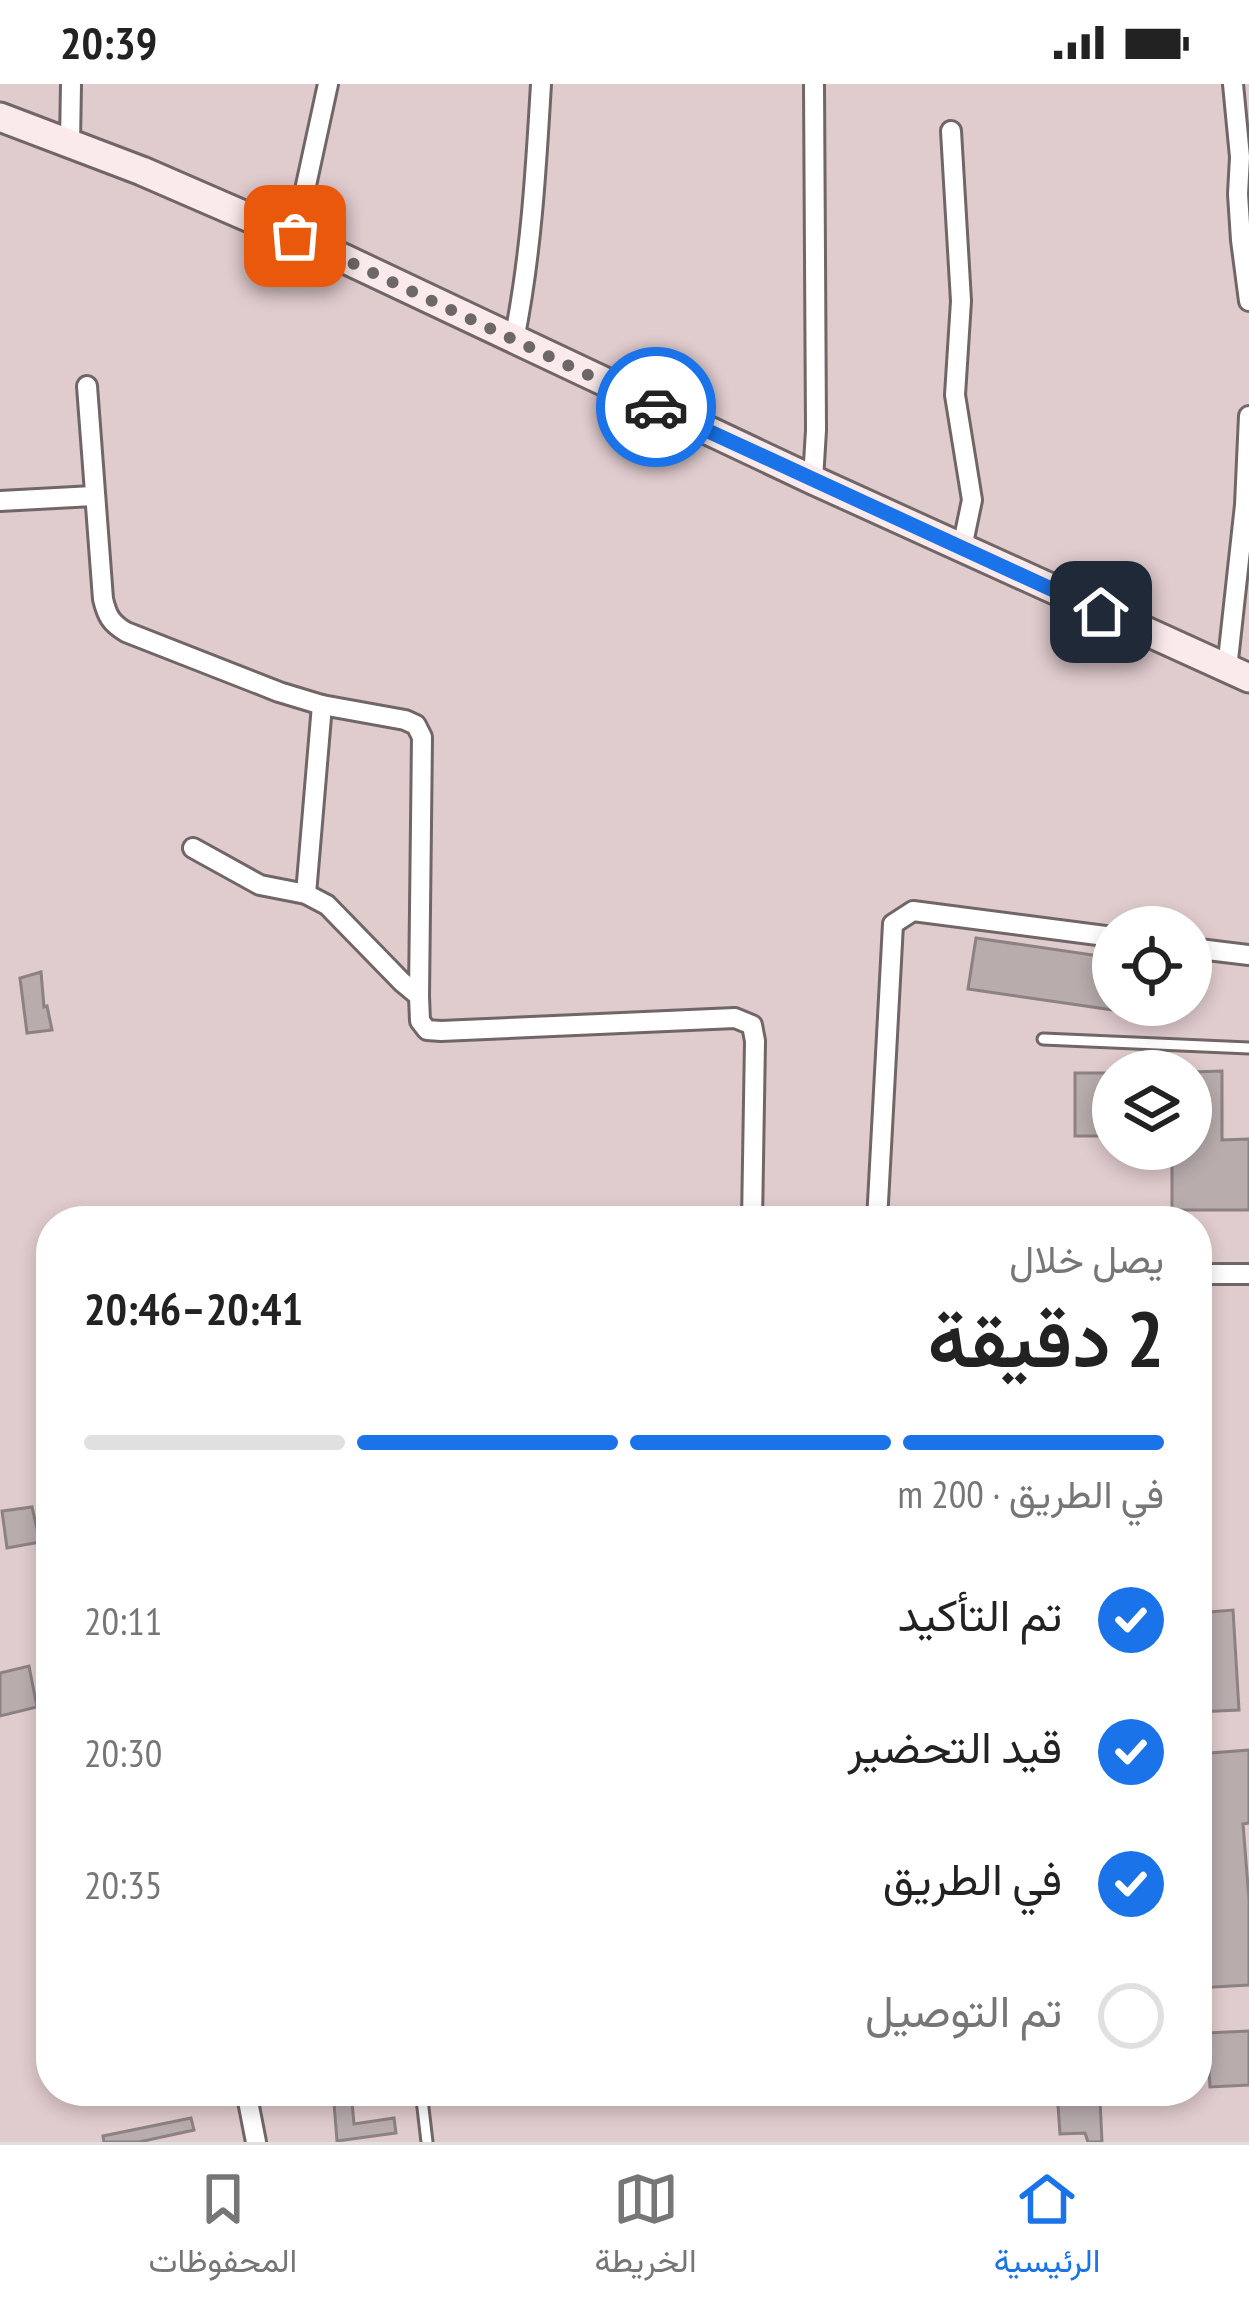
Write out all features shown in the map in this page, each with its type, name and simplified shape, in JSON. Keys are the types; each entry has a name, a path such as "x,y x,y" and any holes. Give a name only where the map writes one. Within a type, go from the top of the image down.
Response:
{"main road":[{"path":"0,117 295,236 1238,673"}],"street":[{"path":"70,142 71,84"},
{"path":"295,236 328,84"},
{"path":"514,340 523,295 541,84"},
{"path":"813,480 814,84"},
{"path":"1233,84 1249,302"},
{"path":"951,130 961,302 956,395 972,500 962,548"},
{"path":"87,386 103,599 114,625 279,692 416,725 422,737 419,996 420,1021 427,1030 735,1018 752,1025 752,1206"},
{"path":"1238,673 1249,416"},
{"path":"0,501 93,496"},
{"path":"306,894 322,705"},
{"path":"194,848 260,885 306,894 327,905 419,996"},
{"path":"878,1206 893,924 913,911 1092,935"},
{"path":"1212,951 1249,956"},
{"path":"1212,1274 1249,1274"},
{"path":"249,2106 256,2142"}],"lane":[{"path":"1043,1039 1249,1048"},
{"path":"423,2106 427,2142"}],"shaded area":[{"path":"0,84 1249,84 1249,2142 0,2142"}],"building":[{"path":"976,938 1092,955 1092,1007 968,989"},
{"path":"41,972 52,1030 27,1033 20,978"},
{"path":"1212,1071 1222,1071 1222,1140 1249,1139 1249,1210 1172,1206 1172,1170 1212,1170"},
{"path":"1075,1073 1092,1073 1092,1136 1075,1136"},
{"path":"32,1507 36,1543 7,1548 2,1511"},
{"path":"1233,1610 1239,1710 1212,1711 1212,1612"},
{"path":"29,1666 36,1707 0,1716 0,1673"},
{"path":"1249,1750 1249,1823 1243,1824 1249,1985 1212,1987 1212,1753"},
{"path":"1249,2031 1249,2085 1212,2087 1212,2033"},
{"path":"334,2106 352,2106 354,2124 394,2118 396,2133 337,2141"},
{"path":"1058,2106 1100,2106 1102,2142 1088,2142 1085,2133 1060,2134"},
{"path":"191,2118 194,2130 139,2142 104,2142 103,2136"}],"way so far":[{"path":"295,236 656,407"}],"route":[{"path":"656,407 1101,612"}]}
